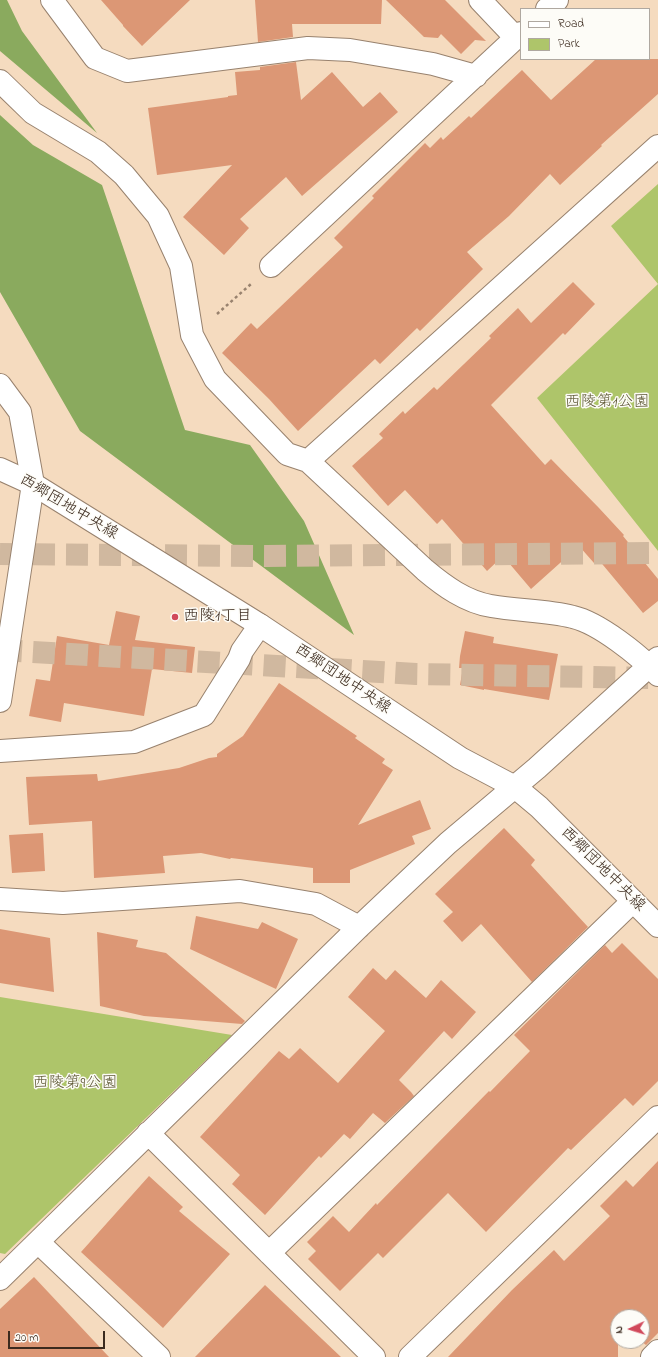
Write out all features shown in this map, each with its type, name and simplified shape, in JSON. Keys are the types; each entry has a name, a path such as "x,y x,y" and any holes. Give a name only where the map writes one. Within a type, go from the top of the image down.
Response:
{"street":[{"path":"52,0 95,58 127,71 308,48 350,50 433,64 476,76"},
{"path":"271,266 519,36 480,0"},
{"path":"548,8 557,0"},
{"path":"0,81 33,113 98,152 124,175 158,216 181,266 192,335 215,379 287,454 308,462 441,584 469,600 491,606 539,611 574,617 602,629 655,666 448,843 359,927 0,1279"},
{"path":"308,462 658,146"},
{"path":"0,385 20,412 33,484 0,701"},
{"name":"西郷団地中央線","path":"0,468 33,484 260,625 460,758 515,787 539,807 658,926"},
{"path":"0,751 134,742 204,715 239,659 242,651 260,625"},
{"path":"0,899 63,903 240,891 316,904 359,927"},
{"path":"269,1253 633,901"},
{"path":"410,1357 658,1117"},
{"path":"148,1133 374,1357"},
{"path":"38,1242 159,1357"},
{"path":"652,1357 658,1351"}],"path":[{"path":"192,335 271,266"}],"green space":[{"path":"0,0 7,0 22,31 97,133 0,51"},
{"path":"0,115 33,145 102,185 185,430 250,445 304,521 354,635 80,431 0,292"},
{"path":"658,184 658,284 611,226"},
{"name":"西陵第1公園","path":"658,284 658,551 537,398"},
{"name":"西陵第9公園","path":"0,997 232,1035 5,1254 0,1253"}],"building":[{"path":"101,0 190,0 142,46"},
{"path":"255,0 382,0 381,24 292,24 293,37 258,42"},
{"path":"386,0 445,0 486,41 475,40 461,54 441,34 438,38 424,37"},
{"path":"658,59 658,94 601,145 602,146 560,185 550,174 509,216 467,252 483,269 420,331 417,328 380,364 375,359 298,431 269,399 222,353 251,323 257,329 343,247 334,238 374,198 372,196 425,143 430,148 441,137 443,140 469,116 471,118 522,70 551,100 595,60"},
{"path":"296,62 301,100 332,72 363,107 380,92 398,112 302,196 286,177 240,219 249,228 224,255 183,217 232,165 157,175 148,108 237,95 235,72 260,70 260,67"},
{"path":"573,282 595,304 565,335 563,333 491,405 545,465 551,459 599,508 624,535 623,536 658,579 658,601 643,613 598,559 594,563 579,546 531,589 503,556 487,571 442,519 437,524 405,490 388,506 352,466 383,438 379,434 403,411 405,414 434,387 437,390 491,338 489,336 518,308 531,323"},
{"path":"116,611 140,616 135,640 195,647 192,673 152,669 144,716 64,703 61,722 29,716 36,679 50,681 57,636 109,645"},
{"path":"465,631 494,637 493,643 558,654 549,700 460,685 463,668 459,668 460,656"},
{"path":"279,683 357,736 355,738 385,759 382,763 393,770 358,825 420,800 431,829 412,836 415,844 350,870 350,883 313,883 313,868 230,859 201,853 163,856 165,873 94,878 92,821 29,825 26,777 97,774 98,781 179,768 209,758 217,757 217,754 243,736"},
{"path":"504,828 535,860 531,865 588,927 532,982 481,924 462,942 443,921 453,912 435,894"},
{"path":"43,833 45,871 12,873 9,835"},
{"path":"196,916 258,929 262,922 298,939 276,989 190,949"},
{"path":"0,929 50,938 54,992 0,983"},
{"path":"97,932 138,940 136,947 166,953 245,1021 242,1024 144,1016 100,1006"},
{"path":"622,943 658,979 658,1081 633,1106 625,1098 571,1150 568,1148 486,1232 448,1193 383,1258 378,1253 340,1291 308,1259 316,1251 307,1242 333,1216 349,1232 376,1203 377,1205 530,1051 514,1035 605,945 612,953"},
{"path":"373,968 386,980 395,970 426,998 441,980 476,1012 452,1039 444,1031 399,1080 414,1096 385,1123 373,1113 350,1139 344,1134 321,1158 319,1156 265,1215 232,1184 240,1175 200,1137 279,1051 289,1059 300,1048 338,1083 385,1031 348,997"},
{"path":"658,1161 658,1333 650,1341 650,1309 610,1309 610,1349 618,1349 618,1357 448,1357 512,1290 554,1250 564,1261 610,1216 600,1206 626,1180 633,1187"},
{"path":"149,1176 183,1207 179,1211 230,1254 163,1328 81,1252"},
{"path":"34,1277 109,1357 0,1357 0,1309"},
{"path":"265,1285 341,1357 195,1357"}],"tunnel":[{"path":"0,554 267,556 658,553"},
{"path":"0,650 416,674 649,678"}],"place":[{"name":"西陵1丁目","path":"175,617"}]}
